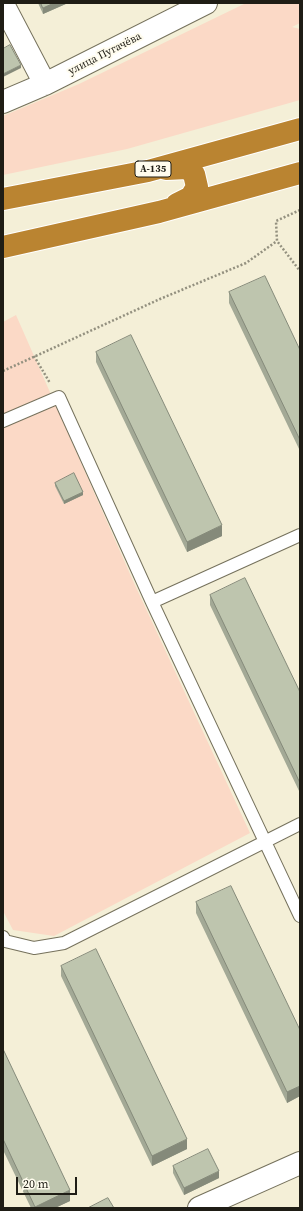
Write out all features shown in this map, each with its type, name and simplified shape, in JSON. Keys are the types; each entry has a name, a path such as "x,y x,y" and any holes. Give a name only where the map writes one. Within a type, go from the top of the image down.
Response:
{"highway":[{"name":"А-135","path":"3,199 148,171 300,128"},
{"path":"148,171 187,168 194,174 198,187 191,198 159,212"},
{"path":"3,247 159,212 300,173"}],"street":[{"name":"улица Пугачёва","path":"3,102 45,84 206,3"},
{"path":"3,4 45,84"},
{"path":"199,1208 300,1163"}],"lane":[{"path":"3,421 59,397 152,602 266,841 300,916"},
{"path":"152,602 300,535"},
{"path":"3,937 5,941 34,948 64,943 300,824"}],"path":[{"path":"300,210 276,220 277,241 300,271"},
{"path":"3,371 246,263 277,241"},
{"path":"34,356 59,397"}],"shaded area":[{"path":"246,3 300,3 300,23 292,27 300,29 300,100 127,149 3,175 3,116 79,84"},
{"path":"16,315 134,583 250,833 54,936 13,930 3,911 3,322"}],"building":[{"path":"41,3 54,3 43,8"},
{"path":"10,45 21,65 3,74 3,49"},
{"path":"265,276 300,350 300,440 229,292"},
{"path":"131,335 222,525 187,542 96,352"},
{"path":"74,473 83,492 64,501 55,483"},
{"path":"245,578 300,692 300,783 210,595"},
{"path":"231,886 300,1030 300,1086 287,1092 196,902"},
{"path":"96,949 187,1139 152,1156 61,966"},
{"path":"3,1049 70,1190 35,1207 3,1139"},
{"path":"208,1149 219,1171 184,1188 173,1166"},
{"path":"108,1198 114,1208 88,1208"}]}
